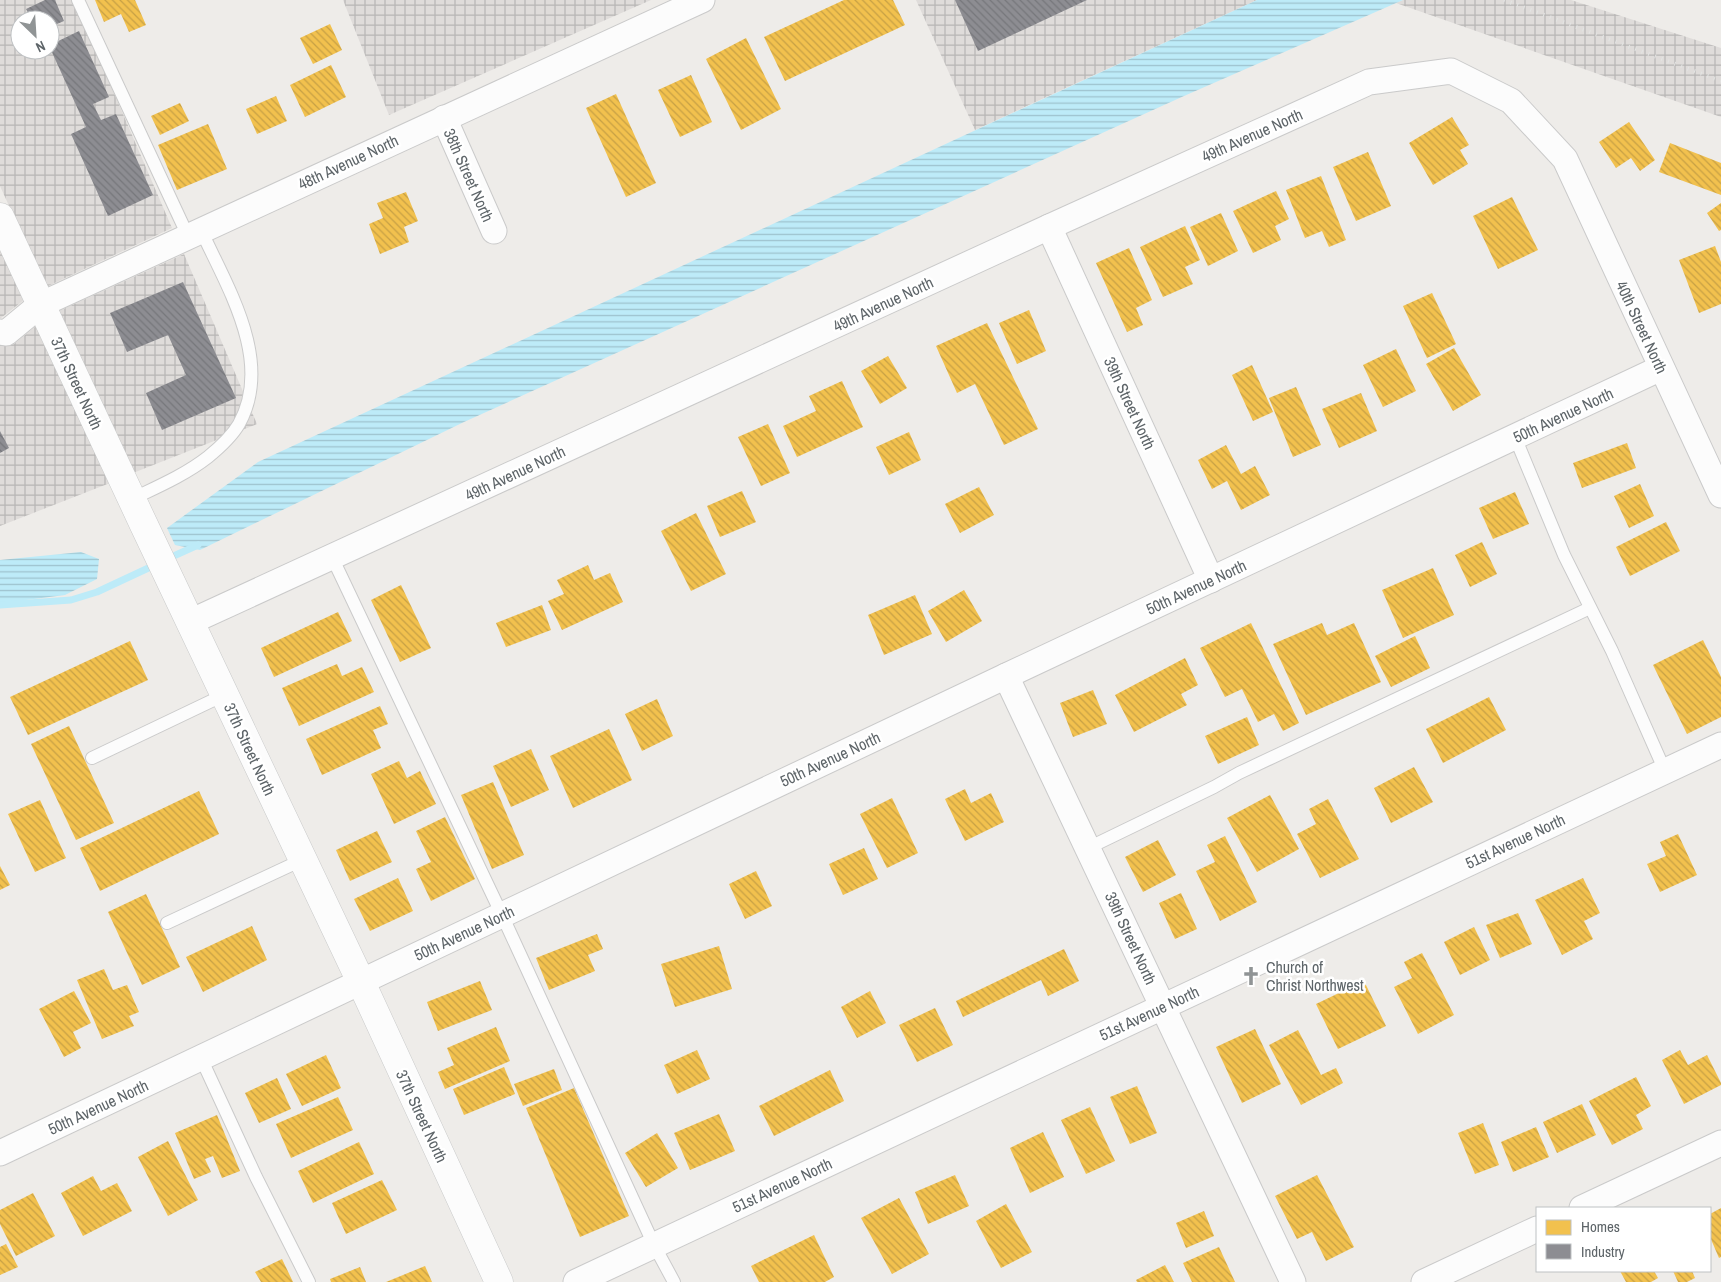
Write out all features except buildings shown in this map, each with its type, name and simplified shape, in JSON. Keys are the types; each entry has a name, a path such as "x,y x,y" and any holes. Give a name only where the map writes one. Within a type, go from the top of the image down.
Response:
{"street":[{"name":"48th Avenue North","path":"0,332 6,333 40,305 702,0"},
{"name":"49th Avenue North","path":"185,612 332,557 1369,82 1451,71 1511,100 1565,159"},
{"name":"38th Street North","path":"444,118 494,231"},
{"name":"40th Street North","path":"1565,159 1721,495"},
{"name":"37th Street North","path":"0,217 499,1282"},
{"name":"39th Street North","path":"1049,227 1211,580"},
{"name":"50th Avenue North","path":"0,1153 1661,368"},
{"name":"39th Street North","path":"1006,676 1293,1282"},
{"name":"51st Avenue North","path":"576,1282 1721,745"},
{"path":"1584,1207 1721,1143"},
{"path":"1424,1282 1536,1229"}],"lane":[{"path":"78,0 194,233 240,315 250,349 251,381 248,402 239,424 224,442 207,457 172,479 137,511"},
{"path":"1516,437 1564,555 1612,651 1665,771"},
{"path":"332,557 502,915 654,1246 674,1282"},
{"path":"1088,848 1214,787 1239,772 1590,608"},
{"path":"92,758 224,695"},
{"path":"167,923 302,860"},
{"path":"201,1058 256,1177 309,1282"}],"shaded area":[{"path":"0,0 74,0 172,228 46,287 0,186"},
{"path":"343,0 651,0 389,115"},
{"path":"916,0 1257,0 975,130"},
{"path":"1403,0 1571,0 1721,48 1721,117 1396,3"},
{"path":"0,247 24,300 1,318 0,318"},
{"path":"184,254 257,424 133,473 57,312"},
{"path":"36,326 110,483 0,526 0,345 14,344"}],"water":[{"path":"1257,0 1403,0 1184,96 464,422 200,550 175,545 167,528 258,462"},
{"path":"81,552 99,559 97,579 65,595 18,601 0,606 0,560"}],"waterway":[{"path":"167,559 198,545"},
{"path":"0,605 71,600 97,592 157,564"}],"railway":[{"path":"1504,0 1721,81"}],"place":[{"name":"Church of Christ Northwest","path":"1251,976"}]}
